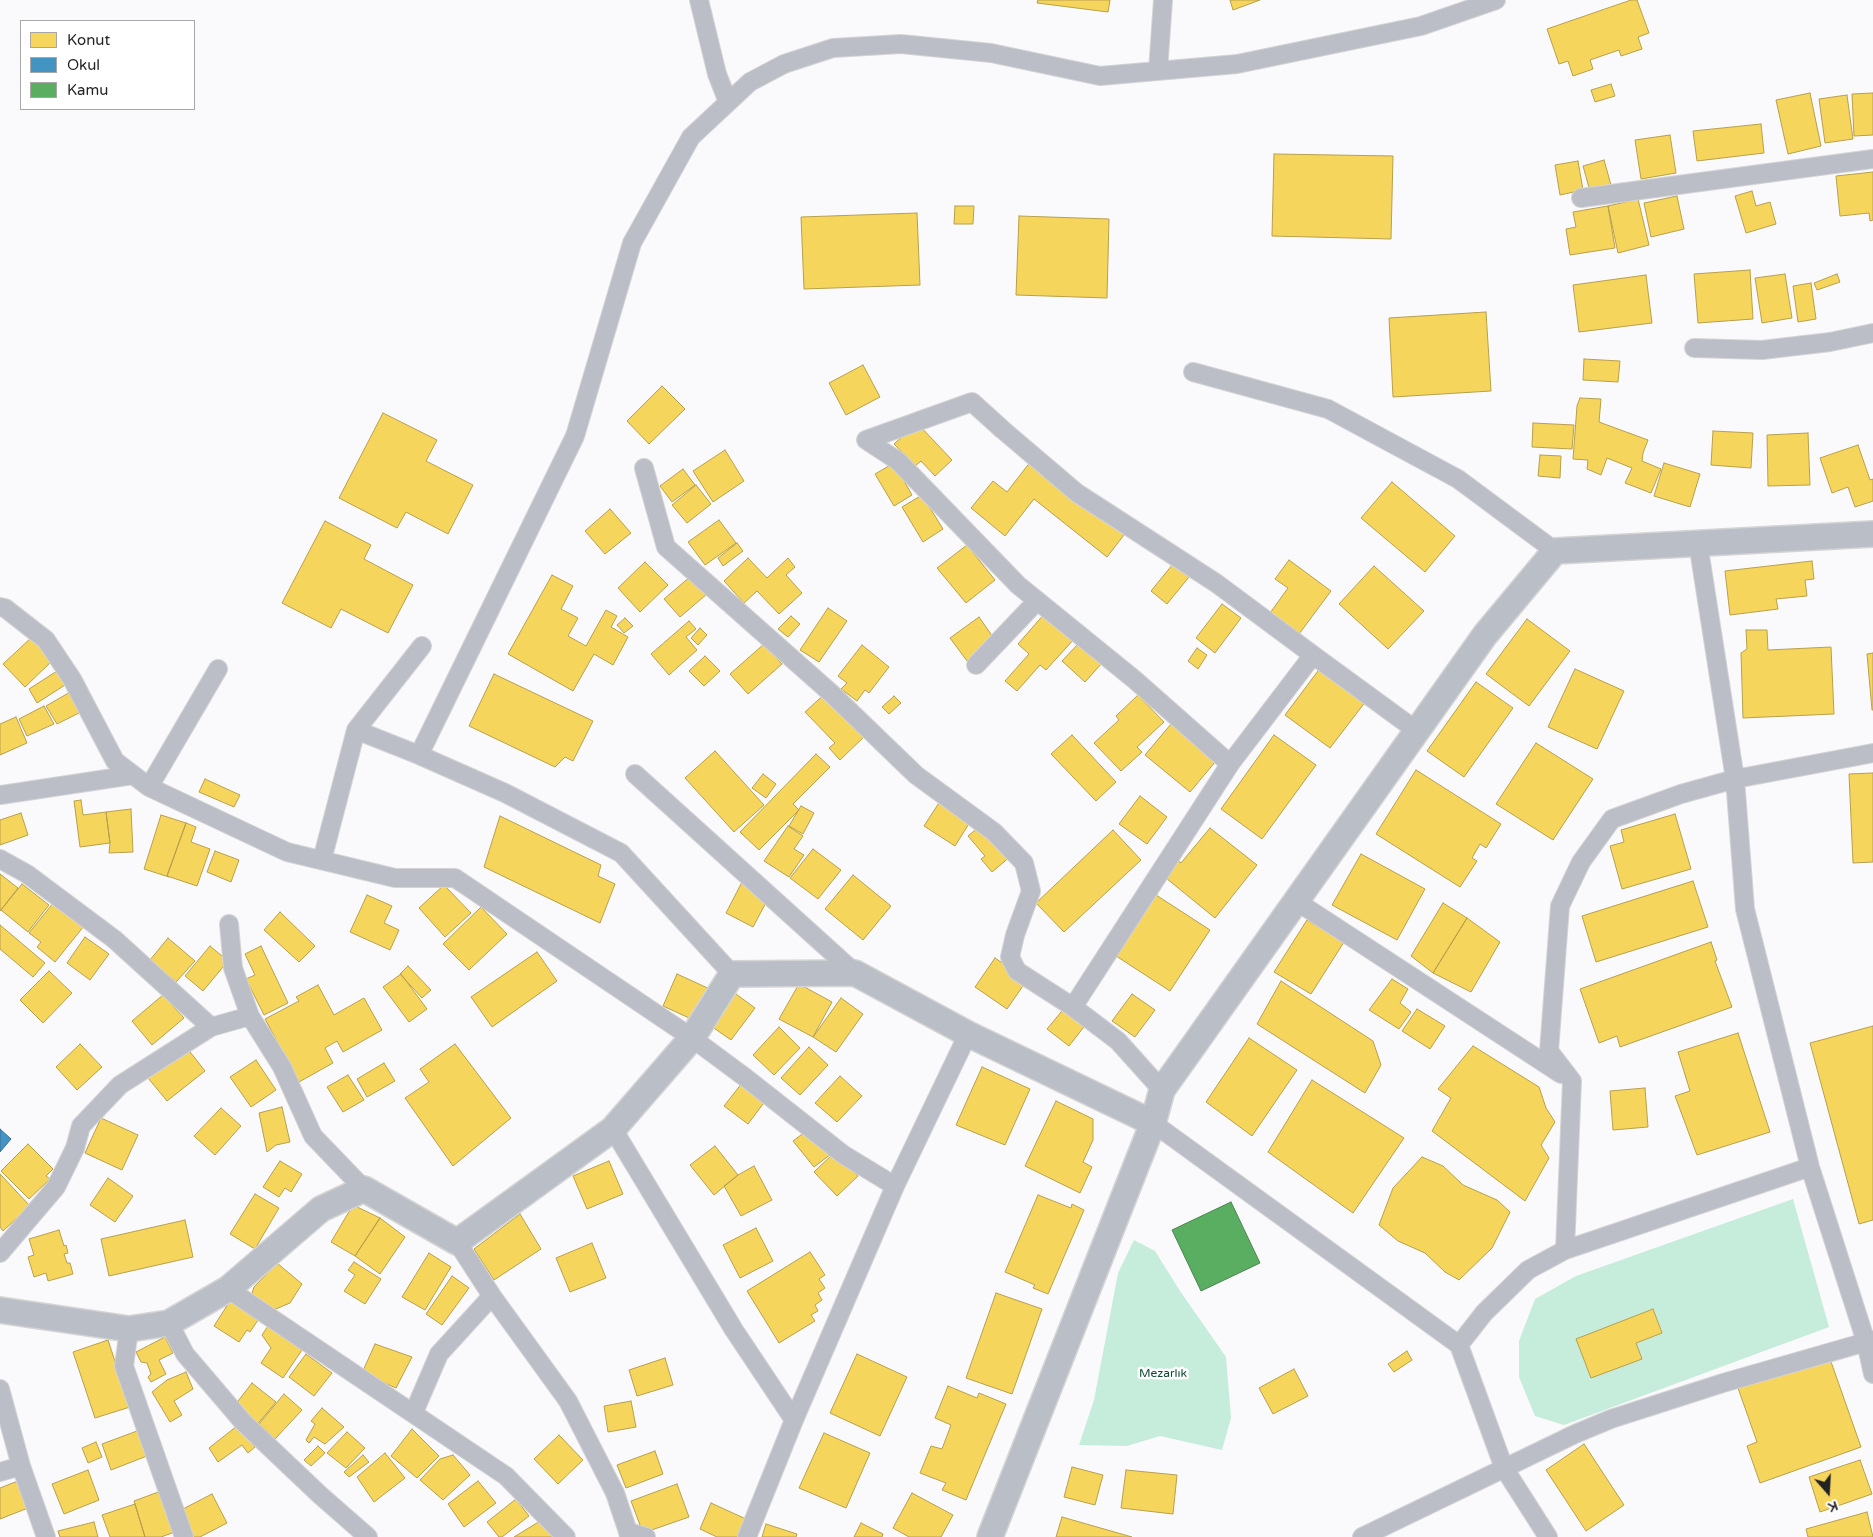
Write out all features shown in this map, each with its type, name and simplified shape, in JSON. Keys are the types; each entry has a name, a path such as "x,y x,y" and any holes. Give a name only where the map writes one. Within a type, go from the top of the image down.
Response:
{"street":[{"path":"699,0 717,74 728,102"},
{"path":"1158,71 1163,0"},
{"path":"419,755 576,436 632,243 691,138 750,82 784,64 833,48 901,44 991,53 1100,76 1237,64 1421,26 1495,0"},
{"path":"1581,198 1873,160"},
{"path":"1694,348 1762,350 1830,342 1873,333"},
{"path":"1194,372 1328,409 1458,479 1555,551 1873,534"},
{"path":"1230,764 1135,680 1018,585 898,461 866,440 972,402 1077,493 1216,583 1417,732"},
{"path":"644,468 666,547 832,694 916,775 994,832 1024,863 1031,892 1015,935 1010,956 1017,971 1073,1007 1118,1041 1162,1090"},
{"path":"1698,543 1735,779 1745,909 1810,1167 1869,1341 1873,1374"},
{"path":"990,1537 1153,1123 1162,1090 1485,635 1555,551"},
{"path":"976,665 1037,601"},
{"path":"0,607 5,608 46,640 72,679 115,761 149,788 287,852 395,878 455,878 692,1038 746,1078 844,1156 895,1186"},
{"path":"322,860 356,730 422,646"},
{"path":"1073,1007 1230,764 1313,655"},
{"path":"149,788 218,669"},
{"path":"356,730 419,755 505,793 621,853 732,974 855,974"},
{"path":"1565,1250 1572,1081 1549,1052 1560,906 1582,862 1612,820 1681,794 1735,779 1873,753"},
{"path":"635,774 855,974 968,1034 1153,1123 1459,1345 1504,1468 1548,1537"},
{"path":"0,795 133,775"},
{"path":"0,859 27,874 114,939 210,1027"},
{"path":"1296,901 1572,1081"},
{"path":"229,924 233,968 250,1016 282,1067 313,1136 364,1189 457,1242 492,1296 568,1401 615,1493 628,1535 646,1537"},
{"path":"457,1242 472,1229 500,1212 613,1129 692,1038 732,974"},
{"path":"1,1250 56,1187 76,1148 81,1126 120,1086 210,1027 250,1016"},
{"path":"747,1537 794,1420 895,1186 968,1034"},
{"path":"613,1129 734,1330 794,1420"},
{"path":"1459,1345 1484,1312 1528,1270 1565,1250 1810,1167"},
{"path":"0,1310 129,1329 169,1322 228,1289 320,1208 364,1189"},
{"path":"228,1289 414,1412 506,1476 566,1537"},
{"path":"414,1412 438,1354 492,1296"},
{"path":"169,1322 184,1354 243,1422 368,1537"},
{"path":"129,1329 124,1366 184,1537"},
{"path":"1362,1537 1504,1468 1611,1419 1723,1383 1869,1341"},
{"path":"0,1389 21,1466 46,1537"},
{"path":"0,1472 21,1466"}],"green space":[{"path":"1793,1199 1829,1327 1564,1425 1535,1416 1519,1377 1519,1341 1535,1299 1576,1276"},
{"name":"Mezarlık","path":"1134,1240 1155,1251 1226,1357 1231,1418 1222,1450 1160,1436 1127,1446 1079,1445 1094,1400 1118,1273"}],"building: Konut":[{"path":"1038,0 1110,0 1108,12 1037,3"},
{"path":"1230,0 1260,0 1233,10"},
{"path":"1631,0 1637,0 1649,33 1638,37 1642,49 1621,56 1619,50 1590,60 1593,69 1573,76 1568,61 1559,64 1547,29"},
{"path":"1611,84 1615,96 1595,102 1591,90"},
{"path":"1810,93 1821,146 1788,154 1776,100"},
{"path":"1873,93 1873,135 1854,136 1852,94"},
{"path":"1847,95 1853,139 1825,143 1819,99"},
{"path":"1761,124 1764,153 1697,161 1693,131"},
{"path":"1670,135 1676,173 1641,179 1635,140"},
{"path":"1274,154 1393,156 1391,239 1272,236"},
{"path":"1604,160 1611,185 1590,191 1583,166"},
{"path":"1578,161 1583,190 1560,195 1555,165"},
{"path":"1873,172 1873,220 1870,221 1869,213 1840,216 1836,176"},
{"path":"1752,191 1756,206 1770,202 1776,224 1746,233 1735,196"},
{"path":"1677,196 1684,229 1651,237 1644,203"},
{"path":"1638,199 1649,245 1618,253 1608,206"},
{"path":"955,206 974,206 973,224 954,224"},
{"path":"1608,206 1615,248 1570,255 1566,229 1576,227 1573,212"},
{"path":"917,213 920,285 804,289 801,217"},
{"path":"1019,216 1109,219 1107,298 1016,295"},
{"path":"1750,270 1753,319 1698,323 1694,274"},
{"path":"1785,274 1792,318 1762,323 1755,278"},
{"path":"1837,274 1840,282 1817,290 1814,283"},
{"path":"1646,275 1652,323 1579,332 1573,285"},
{"path":"1811,283 1816,319 1798,322 1793,286"},
{"path":"1486,312 1491,391 1393,397 1389,318"},
{"path":"1584,359 1620,361 1618,382 1583,380"},
{"path":"863,365 880,397 846,415 829,383"},
{"path":"662,386 685,409 649,444 627,421"},
{"path":"1580,398 1601,399 1599,422 1648,440 1642,461 1661,469 1651,493 1625,483 1632,468 1607,458 1601,475 1587,469 1588,460 1573,459 1577,406"},
{"path":"383,413 437,440 426,461 473,485 448,534 406,512 397,528 339,498"},
{"path":"917,423 952,460 935,476 921,461 915,466 894,444"},
{"path":"1533,423 1574,425 1572,449 1532,447"},
{"path":"1713,431 1753,433 1751,468 1711,465"},
{"path":"1808,433 1810,485 1768,486 1767,435"},
{"path":"1858,445 1870,480 1873,479 1873,501 1855,507 1848,487 1832,493 1820,458"},
{"path":"725,450 744,481 713,502 693,471"},
{"path":"1540,455 1561,456 1560,478 1538,476"},
{"path":"1031,461 1124,535 1107,557 1034,499 1005,536 971,508 993,481 1007,492"},
{"path":"894,463 912,495 894,506 875,474"},
{"path":"1664,463 1700,474 1690,507 1654,496"},
{"path":"683,469 695,485 672,502 660,486"},
{"path":"1392,482 1455,536 1425,572 1361,518"},
{"path":"696,485 711,504 687,523 672,505"},
{"path":"922,495 943,529 923,542 902,507"},
{"path":"610,509 631,533 605,554 585,531"},
{"path":"719,520 736,543 705,565 688,542"},
{"path":"325,521 371,545 364,559 413,585 388,633 341,609 331,628 282,603"},
{"path":"737,543 743,551 723,566 718,558"},
{"path":"967,545 995,580 966,603 937,568"},
{"path":"748,558 767,578 788,558 795,567 786,575 802,593 779,614 757,591 744,603 724,581"},
{"path":"1289,560 1331,591 1299,634 1270,613 1288,588 1275,579"},
{"path":"1812,561 1814,579 1805,580 1807,596 1776,599 1778,609 1730,615 1725,571"},
{"path":"645,562 668,585 640,612 618,588"},
{"path":"1173,564 1189,577 1167,604 1151,591"},
{"path":"1374,566 1424,611 1388,649 1339,604"},
{"path":"552,575 573,586 561,609 578,618 568,636 586,646 606,610 617,616 611,627 628,637 613,665 594,654 573,691 508,654"},
{"path":"691,576 707,594 680,617 664,599"},
{"path":"1222,604 1241,618 1215,653 1196,638"},
{"path":"828,608 847,621 819,662 800,650"},
{"path":"1046,612 1075,638 1046,670 1040,665 1017,691 1005,681 1029,654 1018,644"},
{"path":"791,616 800,624 788,637 778,629"},
{"path":"979,617 995,640 967,661 950,638"},
{"path":"625,618 633,626 624,633 617,625"},
{"path":"1527,619 1570,651 1529,706 1486,674"},
{"path":"689,621 696,629 686,637 697,650 669,675 651,654"},
{"path":"700,628 707,635 698,645 691,638"},
{"path":"1746,630 1767,630 1768,650 1831,647 1834,714 1743,718 1741,653 1747,649"},
{"path":"32,637 53,660 25,687 3,664"},
{"path":"1079,643 1102,663 1085,682 1062,661"},
{"path":"764,644 782,664 748,694 730,674"},
{"path":"862,645 889,667 869,693 865,690 857,701 841,689 847,683 838,676"},
{"path":"1197,648 1207,655 1198,669 1188,661"},
{"path":"1873,653 1873,710 1872,710 1867,654"},
{"path":"705,656 720,671 704,686 689,671"},
{"path":"1321,667 1366,701 1330,748 1285,715"},
{"path":"1575,669 1624,691 1597,749 1548,727"},
{"path":"57,671 65,685 37,703 29,689"},
{"path":"494,674 593,721 573,761 565,757 555,767 469,726"},
{"path":"1476,682 1513,708 1464,777 1427,751"},
{"path":"829,690 869,732 840,760 829,748 835,743 805,712"},
{"path":"72,691 83,711 57,724 46,706"},
{"path":"1138,695 1164,722 1137,747 1142,752 1121,771 1094,743 1119,720 1116,716"},
{"path":"894,696 901,703 889,714 882,707"},
{"path":"44,706 54,724 27,736 19,719"},
{"path":"16,717 27,743 0,755 0,724"},
{"path":"1171,724 1216,761 1190,792 1145,755"},
{"path":"1072,735 1116,782 1096,801 1051,754"},
{"path":"1274,735 1316,765 1262,839 1221,809"},
{"path":"1536,743 1593,779 1553,840 1496,804"},
{"path":"715,751 764,805 734,832 685,778"},
{"path":"816,754 830,767 793,804 799,810 759,850 740,832"},
{"path":"1416,770 1501,824 1486,848 1480,844 1472,858 1477,861 1460,887 1376,834"},
{"path":"1873,773 1873,862 1853,863 1849,774"},
{"path":"763,774 776,784 766,798 752,788"},
{"path":"205,779 240,795 234,807 199,792"},
{"path":"944,795 975,814 955,846 924,826"},
{"path":"1140,796 1167,817 1147,844 1119,824"},
{"path":"81,800 83,815 106,812 110,843 80,847 74,801"},
{"path":"801,806 814,813 803,834 789,826"},
{"path":"131,809 133,852 109,853 110,843 106,812"},
{"path":"21,813 28,835 0,845 0,820"},
{"path":"1675,814 1691,869 1622,889 1610,846 1624,842 1621,830"},
{"path":"161,815 186,823 167,876 169,877 144,869"},
{"path":"500,816 601,865 598,876 615,884 600,923 484,867"},
{"path":"990,818 1017,851 992,872 981,859 985,856 968,836"},
{"path":"186,823 196,827 191,842 210,849 197,886 167,876"},
{"path":"788,826 803,836 794,849 804,855 789,877 764,861"},
{"path":"1210,828 1257,865 1215,918 1161,874 1174,857 1181,863"},
{"path":"1113,830 1141,860 1064,932 1036,903"},
{"path":"813,849 841,870 818,899 790,878"},
{"path":"215,851 239,860 231,882 207,872"},
{"path":"1361,854 1425,889 1397,940 1332,905"},
{"path":"0,874 18,888 0,911"},
{"path":"853,875 891,906 863,940 825,909"},
{"path":"1693,881 1708,927 1596,962 1582,916"},
{"path":"742,882 769,897 753,927 726,913"},
{"path":"22,884 49,905 28,932 1,910"},
{"path":"444,885 471,913 445,937 419,908"},
{"path":"1153,893 1210,930 1170,991 1113,954"},
{"path":"367,895 392,906 384,923 399,930 390,950 350,932"},
{"path":"54,902 84,926 55,962 37,947 41,942 29,933"},
{"path":"1443,903 1467,918 1433,973 1411,956"},
{"path":"481,907 507,934 469,970 443,944"},
{"path":"280,912 315,946 299,962 264,930"},
{"path":"1467,918 1500,942 1471,992 1433,973"},
{"path":"1307,920 1344,942 1311,994 1274,972"},
{"path":"0,925 45,963 33,977 0,949"},
{"path":"85,937 109,954 90,980 67,963"},
{"path":"168,938 195,961 176,982 150,960"},
{"path":"1711,942 1717,960 1715,961 1732,1007 1620,1047 1617,1036 1599,1043 1580,989"},
{"path":"210,946 228,961 203,991 185,976"},
{"path":"261,946 288,1003 264,1015 246,979 255,975 245,954"},
{"path":"537,952 557,981 492,1027 471,997"},
{"path":"995,958 1027,980 1007,1009 975,987"},
{"path":"408,966 431,990 422,998 400,974"},
{"path":"49,971 72,993 43,1023 20,1000"},
{"path":"401,974 427,1009 409,1022 383,987"},
{"path":"677,974 712,990 698,1022 663,1006"},
{"path":"1392,979 1408,989 1400,1003 1411,1012 1399,1029 1369,1010"},
{"path":"1281,981 1373,1041 1381,1065 1365,1093 1257,1024"},
{"path":"799,984 832,1002 813,1037 779,1019"},
{"path":"318,985 334,1015 364,998 382,1030 343,1052 337,1041 325,1048 333,1063 299,1082 265,1019 299,1001 296,997"},
{"path":"732,991 755,1008 731,1040 708,1024"},
{"path":"1132,994 1155,1010 1135,1037 1112,1021"},
{"path":"163,995 184,1018 152,1045 132,1021"},
{"path":"841,998 863,1014 836,1052 813,1037"},
{"path":"1066,1006 1087,1023 1069,1046 1047,1029"},
{"path":"1417,1009 1445,1026 1430,1049 1402,1031"},
{"path":"1873,1026 1873,1220 1859,1224 1810,1043"},
{"path":"779,1027 800,1048 774,1075 753,1055"},
{"path":"1738,1033 1770,1132 1697,1155 1675,1096 1690,1091 1678,1052"},
{"path":"1249,1038 1297,1070 1252,1136 1206,1102"},
{"path":"80,1044 102,1067 77,1090 56,1067"},
{"path":"455,1044 511,1118 453,1166 405,1098 429,1082 420,1069"},
{"path":"1473,1046 1539,1087 1546,1108 1555,1122 1541,1145 1549,1158 1525,1201 1432,1131 1451,1098 1438,1089"},
{"path":"809,1047 828,1065 800,1095 781,1078"},
{"path":"187,1048 205,1071 167,1101 148,1078"},
{"path":"256,1060 276,1090 251,1107 230,1077"},
{"path":"384,1063 395,1081 367,1097 357,1079"},
{"path":"982,1067 1030,1089 1005,1145 956,1125"},
{"path":"348,1075 364,1100 343,1112 327,1087"},
{"path":"840,1076 862,1096 837,1122 815,1103"},
{"path":"746,1078 769,1096 748,1124 724,1106"},
{"path":"1312,1080 1404,1138 1353,1213 1268,1152"},
{"path":"1645,1088 1648,1127 1613,1130 1610,1091"},
{"path":"1056,1101 1093,1119 1093,1140 1083,1162 1092,1167 1080,1193 1025,1166"},
{"path":"282,1107 290,1142 276,1145 267,1152 259,1113"},
{"path":"221,1108 241,1126 215,1155 194,1136"},
{"path":"101,1118 138,1135 122,1170 85,1153"},
{"path":"809,1129 831,1154 814,1167 793,1141"},
{"path":"28,1144 53,1169 46,1176 50,1179 29,1199 1,1171"},
{"path":"715,1146 738,1175 714,1195 690,1165"},
{"path":"835,1152 858,1176 837,1196 814,1172"},
{"path":"1422,1157 1443,1166 1463,1185 1497,1200 1510,1212 1492,1248 1459,1280 1445,1272 1425,1253 1398,1241 1379,1225 1393,1188"},
{"path":"280,1161 302,1174 291,1192 285,1188 279,1197 263,1187"},
{"path":"609,1161 623,1194 587,1209 573,1176"},
{"path":"754,1166 772,1200 741,1216 724,1186"},
{"path":"0,1174 30,1206 3,1231 0,1227"},
{"path":"108,1178 133,1196 115,1222 90,1205"},
{"path":"255,1194 279,1208 255,1249 230,1234"},
{"path":"1038,1195 1071,1208 1072,1204 1084,1210 1048,1294 1033,1288 1035,1285 1005,1272"},
{"path":"353,1205 380,1218 355,1256 331,1242"},
{"path":"520,1214 541,1249 494,1280 474,1249"},
{"path":"380,1218 405,1237 380,1274 355,1256"},
{"path":"185,1220 193,1257 109,1276 101,1239"},
{"path":"756,1228 773,1261 740,1278 723,1245"},
{"path":"59,1230 68,1253 64,1254 67,1263 70,1263 73,1274 48,1281 46,1273 34,1277 28,1257 34,1255 29,1239"},
{"path":"592,1243 606,1278 570,1292 556,1258"},
{"path":"810,1252 825,1275 819,1279 825,1288 818,1293 822,1300 815,1305 818,1311 811,1315 815,1321 779,1343 747,1291"},
{"path":"429,1253 451,1267 425,1310 402,1297"},
{"path":"354,1262 381,1279 365,1304 344,1291 355,1275 348,1270"},
{"path":"277,1263 302,1284 290,1303 271,1311 251,1296 254,1287"},
{"path":"452,1276 469,1288 442,1325 426,1314"},
{"path":"996,1293 1042,1309 1012,1394 966,1378"},
{"path":"230,1301 258,1320 250,1332 247,1330 239,1342 214,1326"},
{"path":"1653,1309 1662,1333 1636,1343 1642,1359 1591,1378 1576,1339"},
{"path":"268,1326 302,1350 283,1378 261,1363 271,1348 262,1335"},
{"path":"165,1337 173,1353 159,1360 166,1374 151,1382 148,1377 151,1374 147,1363 141,1362 136,1352"},
{"path":"108,1340 130,1407 95,1418 73,1352"},
{"path":"375,1344 412,1357 396,1388 362,1373"},
{"path":"1407,1351 1412,1360 1394,1372 1388,1364"},
{"path":"306,1354 332,1373 314,1396 289,1377"},
{"path":"857,1354 907,1377 880,1436 830,1413"},
{"path":"1829,1356 1861,1447 1760,1483 1747,1446 1757,1442 1738,1388"},
{"path":"665,1358 673,1385 637,1396 629,1370"},
{"path":"1294,1369 1308,1396 1273,1414 1259,1388"},
{"path":"186,1372 193,1389 174,1401 182,1415 170,1422 152,1392 167,1380"},
{"path":"252,1383 276,1402 256,1426 235,1405"},
{"path":"948,1386 977,1398 979,1393 1006,1404 966,1500 942,1490 946,1483 920,1473 931,1446 942,1449 951,1425 935,1418"},
{"path":"284,1394 302,1410 275,1439 259,1424"},
{"path":"631,1401 636,1427 608,1432 604,1406"},
{"path":"322,1408 344,1427 325,1444 314,1437 309,1443 306,1440 315,1424 311,1421"},
{"path":"237,1426 255,1447 248,1453 242,1445 218,1462 209,1448"},
{"path":"412,1429 439,1456 417,1478 391,1456"},
{"path":"137,1431 147,1456 111,1470 102,1444"},
{"path":"347,1432 365,1448 346,1468 327,1453"},
{"path":"824,1433 870,1453 846,1508 799,1488"},
{"path":"559,1435 583,1460 558,1484 534,1459"},
{"path":"96,1442 102,1457 88,1463 82,1448"},
{"path":"1584,1444 1624,1505 1586,1531 1546,1470"},
{"path":"318,1446 325,1453 311,1466 304,1460"},
{"path":"655,1451 663,1474 626,1488 617,1465"},
{"path":"385,1453 405,1478 374,1502 357,1477"},
{"path":"363,1455 369,1462 349,1477 344,1472"},
{"path":"453,1455 470,1475 443,1500 420,1480 440,1459"},
{"path":"1860,1460 1872,1494 1820,1512 1809,1477"},
{"path":"1072,1467 1103,1475 1095,1505 1064,1497"},
{"path":"88,1470 99,1500 64,1514 52,1484"},
{"path":"1126,1470 1177,1475 1173,1514 1121,1508"},
{"path":"18,1481 28,1508 0,1519 0,1488"},
{"path":"478,1481 496,1503 464,1527 448,1504"},
{"path":"677,1484 689,1517 643,1533 631,1501"},
{"path":"161,1491 175,1532 161,1537 145,1537 134,1501"},
{"path":"912,1493 953,1515 941,1537 909,1537 893,1528"},
{"path":"212,1494 227,1523 200,1537 193,1537 179,1511"},
{"path":"516,1499 529,1516 502,1537 499,1537 487,1522"},
{"path":"711,1503 746,1519 738,1537 717,1537 700,1529"},
{"path":"135,1504 145,1537 110,1537 102,1515"},
{"path":"1867,1512 1873,1537 1808,1537 1806,1529"},
{"path":"1062,1517 1132,1537 1056,1537"},
{"path":"545,1518 556,1537 514,1537"},
{"path":"94,1522 98,1537 60,1537 58,1531"},
{"path":"861,1523 883,1534 882,1537 854,1537"},
{"path":"766,1524 797,1534 796,1537 762,1537"}],"building: Okul":[{"path":"0,1129 11,1139 0,1152"}],"building: Kamu":[{"path":"1231,1202 1260,1263 1201,1291 1172,1230"}]}
